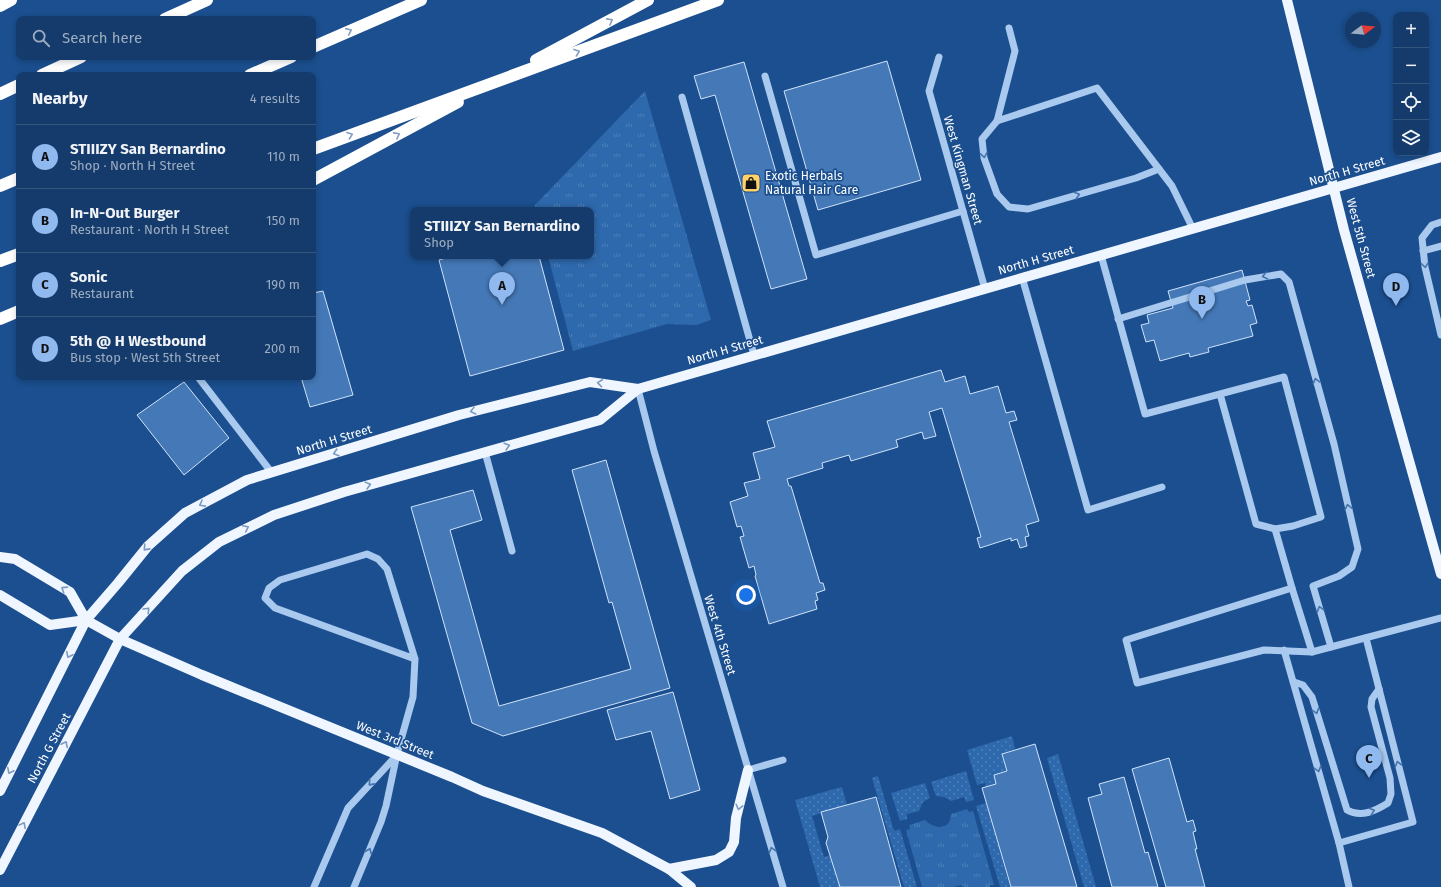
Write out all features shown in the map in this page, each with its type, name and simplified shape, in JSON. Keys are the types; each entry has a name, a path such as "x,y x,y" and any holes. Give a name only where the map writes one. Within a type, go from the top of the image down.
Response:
{"highway":[{"path":"0,6 11,0"},
{"path":"172,16 207,0"},
{"path":"316,46 421,0"},
{"path":"316,178 648,0"},
{"path":"316,148 718,0"},
{"path":"48,72 74,60"},
{"path":"257,72 284,60"},
{"path":"0,94 16,86"},
{"path":"0,186 16,179"},
{"path":"0,261 16,255"},
{"path":"0,319 16,312"}],"main road":[{"name":"West 5th Street","path":"1287,0 1344,230 1441,574"},
{"name":"North H Street","path":"120,639 182,571 218,542 274,515 344,492 600,420 638,389 1441,157"},
{"name":"North H Street","path":"86,620 148,546 185,513 247,480 459,415 590,382 638,389"},
{"path":"0,557 15,559 70,592 86,620 50,625 0,595"},
{"name":"West 3rd Street","path":"86,620 120,639 202,675 397,754 483,791 602,833 669,869 691,887"},
{"name":"North G Street","path":"0,791 86,620"},
{"name":"North G Street","path":"0,870 2,858 120,639"},
{"path":"669,869 716,860 729,852 734,842 736,818 748,770"}],"street":[{"path":"1009,28 1015,52 997,121 982,139 984,158 997,194 1009,207 1028,209 1136,178 1159,169"},
{"name":"West Kingman Street","path":"939,57 929,91 985,289"},
{"path":"765,76 816,255 963,212"},
{"path":"997,121 1097,88 1172,186 1192,229"},
{"path":"682,97 754,355"},
{"path":"1441,222 1432,225 1422,238 1425,267 1441,335"},
{"path":"1423,251 1441,246"},
{"path":"1101,255 1145,414 1220,394 1284,377 1321,518 1293,526 1275,529 1256,524 1220,394"},
{"path":"1118,319 1245,280 1281,274 1289,282 1334,444 1358,549 1352,567 1339,576 1313,586 1331,647"},
{"path":"1022,278 1088,510 1162,487"},
{"path":"200,380 272,472"},
{"name":"West 4th Street","path":"638,389 654,451 783,887"},
{"path":"485,452 512,551"},
{"path":"1275,529 1312,652"},
{"path":"354,887 381,822 386,806 397,754 413,697 415,659 387,569 378,558 367,554 280,580 269,588 265,598 275,608 415,659"},
{"path":"1292,588 1126,640 1136,683 1264,650 1312,652 1441,618"},
{"path":"1339,843 1413,822 1366,638"},
{"path":"1284,650 1339,843 1349,887"},
{"path":"1294,682 1303,685 1312,697 1347,810 1353,814 1365,814 1378,809 1388,803 1391,794 1390,778 1371,707 1372,699 1379,689"},
{"path":"314,887 348,808 397,754"},
{"path":"748,770 783,760"}],"green space":[{"path":"645,91 711,320 696,325 667,324 573,351 549,259 594,259 594,207 535,207 535,205"},
{"path":"1012,736 1015,749 1002,754 1007,771 994,775 996,784 986,787 985,783 977,785 967,750"},
{"path":"1058,754 1096,887 1084,887 1047,758"},
{"path":"966,771 974,800 966,802 964,797 951,801 944,797 936,796 931,782"},
{"path":"878,776 894,831 900,829 917,887 904,887 872,778"},
{"path":"925,783 930,798 923,802 919,811 907,814 907,819 900,821 891,793"},
{"path":"842,787 847,805 812,816 824,857 831,855 840,887 820,887 795,800"},
{"path":"986,803 1010,887 1000,887 976,806"},
{"path":"967,809 969,812 973,811 994,885 990,885 990,887 964,887 961,885 954,887 922,887 906,830 910,829 909,825 925,820 933,826 945,826 950,819 951,814"}],"building":[{"path":"887,61 921,180 818,210 784,91"},
{"path":"744,62 807,279 771,289 715,95 701,99 694,76"},
{"path":"540,259 564,350 470,376 439,260"},
{"path":"1242,270 1250,300 1246,301 1248,306 1252,305 1257,323 1250,325 1253,336 1208,348 1209,352 1190,357 1189,353 1160,361 1154,340 1146,342 1141,325 1149,323 1147,315 1173,308 1168,291"},
{"path":"323,291 353,395 310,407 302,380 316,380 316,292"},
{"path":"941,370 945,382 965,376 970,394 998,386 1006,413 1014,411 1017,420 1009,422 1039,521 1026,525 1029,536 1025,537 1027,546 1020,548 1017,539 1011,541 1011,538 980,548 977,538 981,537 942,408 929,412 936,436 924,439 922,432 896,440 898,447 851,461 849,455 822,463 823,468 787,479 789,486 791,486 820,583 823,583 825,590 816,593 818,600 815,601 817,609 769,624 755,576 754,566 749,568 740,537 744,536 741,526 737,527 730,502 748,496 744,483 760,479 753,453 775,447 767,421"},
{"path":"184,382 229,438 184,475 137,415"},
{"path":"606,460 670,688 503,736 472,723 411,507 473,490 482,520 450,530 499,706 631,669 612,602 609,603 572,470"},
{"path":"673,692 700,790 670,799 651,731 616,740 607,710"},
{"path":"1035,744 1077,887 1011,887 982,788 996,784 994,775 1007,771 1002,754"},
{"path":"1169,758 1187,822 1193,820 1196,831 1193,832 1197,849 1195,849 1205,887 1166,887 1132,769"},
{"path":"1124,777 1145,853 1148,852 1158,887 1112,887 1088,798 1102,794 1099,784"},
{"path":"876,797 901,887 840,887 826,843 828,837 821,812"}],"place":[{"name":"Exotic Herbals Natural Hair Care","path":"751,183"},
{"name":"STIIIZY San Bernardino","path":"502,305"},
{"name":"5th @ H Westbound","path":"1396,306"},
{"name":"In-N-Out Burger","path":"1202,319"},
{"name":"Sonic","path":"1369,778"}]}
